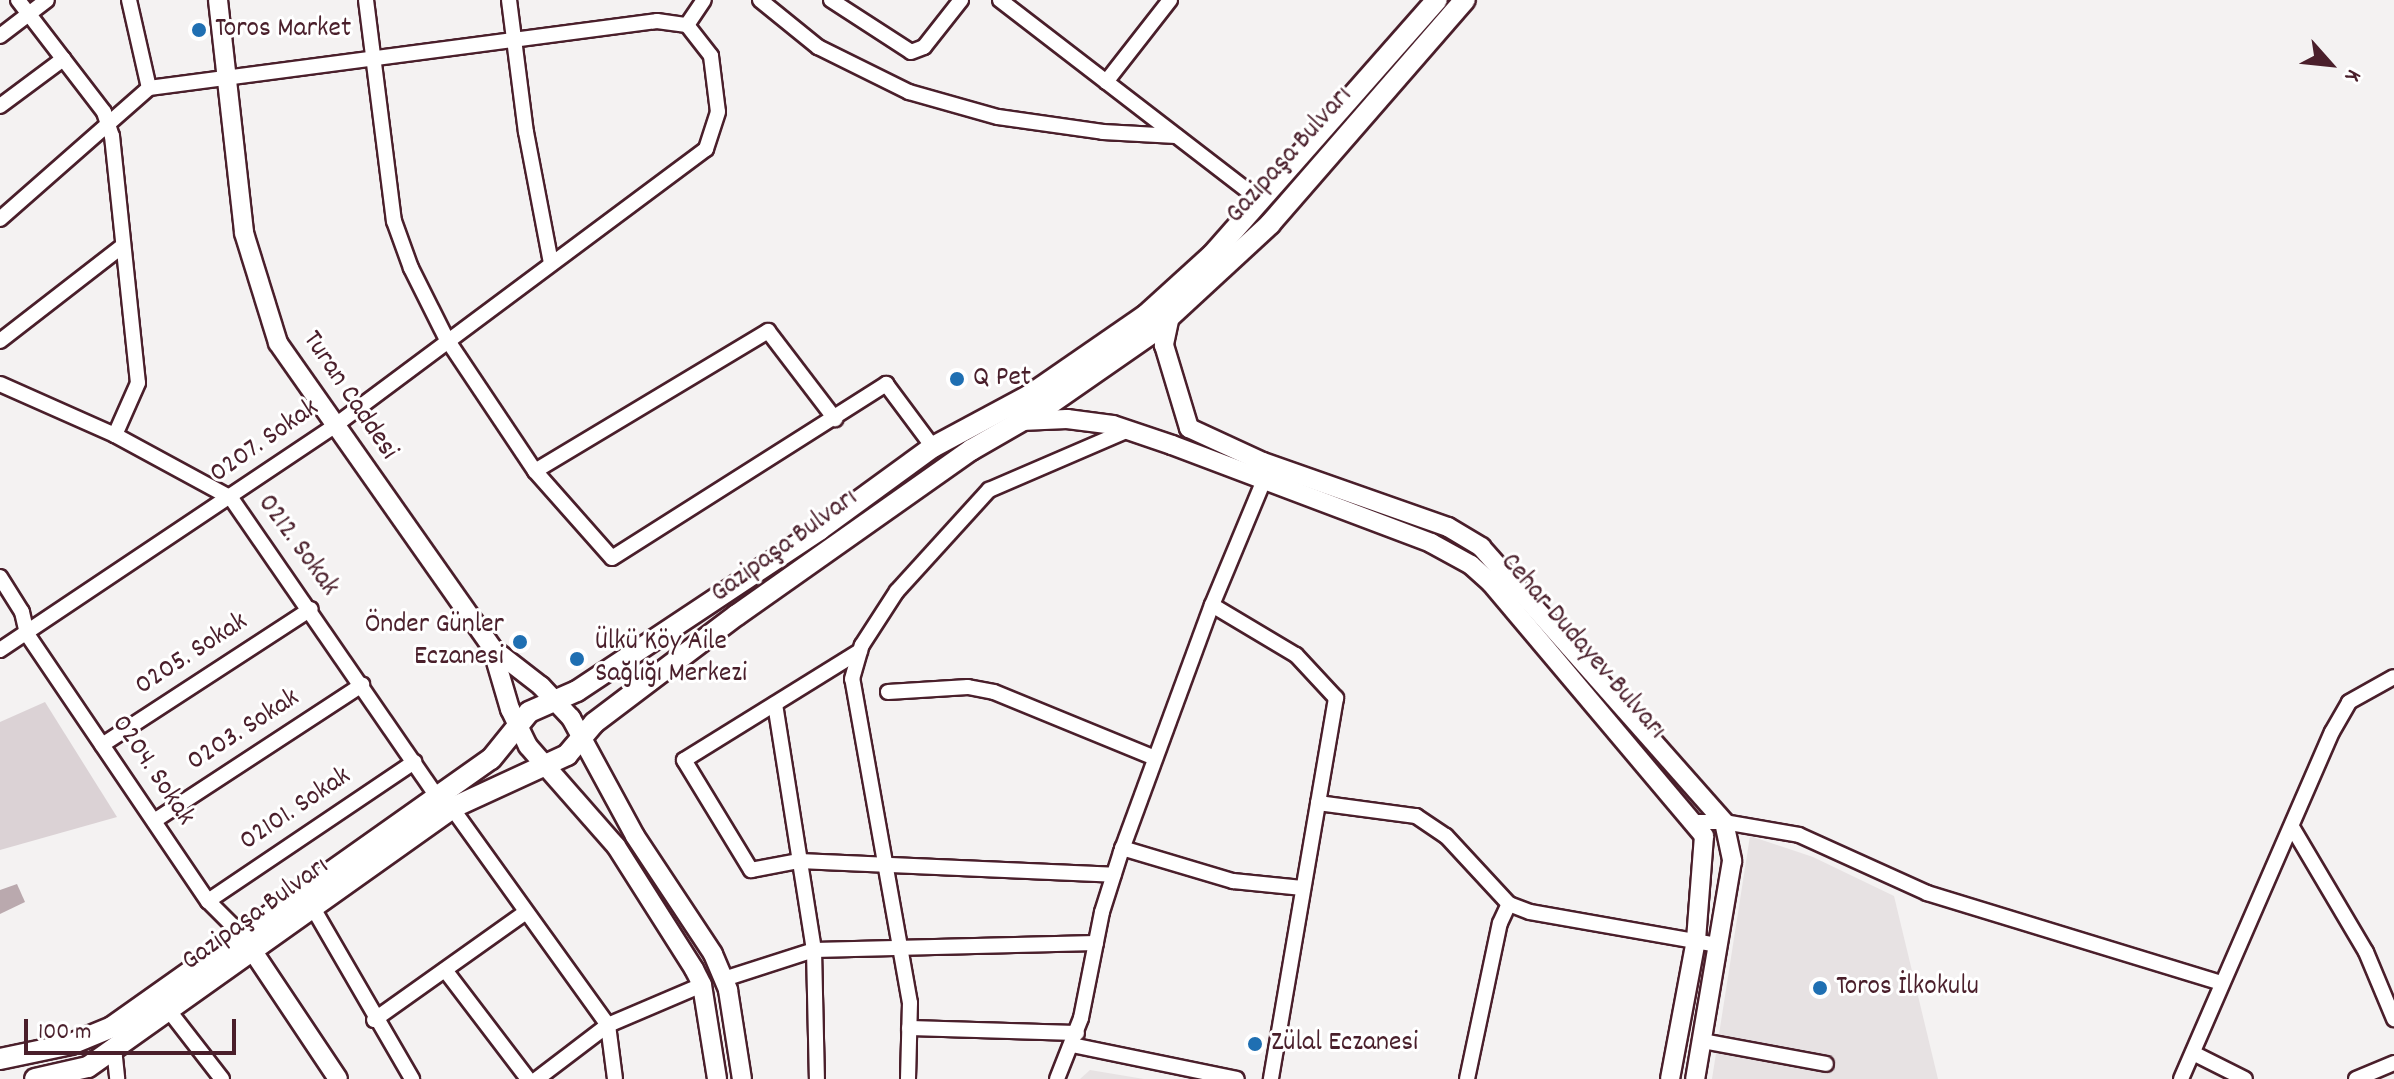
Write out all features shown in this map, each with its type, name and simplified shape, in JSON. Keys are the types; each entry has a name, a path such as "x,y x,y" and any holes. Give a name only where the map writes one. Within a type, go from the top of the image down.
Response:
{"main road":[{"name":"Gazipaşa Bulvarı","path":"35,1079 83,1073 313,908 445,803 491,759 529,712 558,703 819,530 933,447 1030,395 1146,315 1261,201 1437,0"},
{"name":"Gazipaşa Bulvarı","path":"0,1059 71,1044 112,1027 240,933 445,803 567,755 594,723 737,615 971,450 1021,421 1170,316 1270,224 1465,0"}],"street":[{"path":"18,0 104,112 109,128 138,383 115,435"},
{"path":"0,36 47,0"},
{"path":"129,0 149,88"},
{"name":"Turan Caddesi","path":"218,0 244,233 278,343 333,427 492,648"},
{"path":"366,0 394,221 446,338 535,471 612,558 886,384 933,447"},
{"path":"509,0 526,132 551,263"},
{"path":"0,219 109,128 149,88 227,80 371,55 516,36 657,21 687,25 704,0"},
{"path":"760,0 818,47 909,92 998,117 1103,132 1176,136"},
{"path":"831,0 911,52 924,47 961,0"},
{"path":"1000,0 1261,201"},
{"path":"1106,82 1170,0"},
{"name":"0207. Sokak","path":"0,650 333,427 446,338 706,149 718,112 715,77 711,56 687,25"},
{"path":"0,106 63,59"},
{"path":"0,341 121,247"},
{"name":"Cehar Dudayev Bulvarı","path":"1170,316 1164,345 1189,428 1271,465 1448,527 1481,547 1724,822 1732,861 1695,1079"},
{"path":"535,471 768,331 835,419"},
{"name":"0212. Sokak","path":"0,384 115,435 231,498 311,609 414,762 608,1025"},
{"name":"Cehar Dudayev Bulvarı","path":"1021,421 1067,419 1128,430 1263,483 1431,543 1471,565 1704,836 1706,856 1696,940 1670,1079"},
{"path":"908,1079 909,1028 901,946 852,679 860,651 897,591 989,490 1128,430"},
{"path":"1057,1079 1074,1039 1122,848 1212,605 1271,465"},
{"name":"0204. Sokak","path":"0,577 22,612 27,634 208,901 240,933"},
{"path":"1212,605 1296,655 1336,698 1271,1079"},
{"name":"0205. Sokak","path":"102,745 311,609"},
{"path":"492,648 558,703 724,979 742,1079"},
{"path":"492,648 528,746 616,846 702,985 717,1079"},
{"path":"860,651 684,760 751,870 799,861 888,869 1114,875"},
{"path":"2181,1079 2349,702 2394,677"},
{"name":"0203. Sokak","path":"154,821 362,685"},
{"path":"888,692 968,687 994,692 1155,758"},
{"path":"775,704 814,950 817,1079"},
{"name":"02101. Sokak","path":"208,901 414,762"},
{"path":"1318,803 1416,816 1446,836 1509,904 1718,945"},
{"path":"1695,822 1724,822 1799,835 1927,893 2222,983"},
{"path":"2292,827 2366,952 2394,1019"},
{"path":"1122,848 1233,881 1303,888"},
{"path":"1467,1079 1500,923 1509,904"},
{"path":"313,908 374,1020 412,1079"},
{"path":"374,1020 526,912"},
{"path":"240,933 338,1079"},
{"path":"724,979 814,950 1096,943"},
{"path":"445,970 528,1079"},
{"path":"537,1079 608,1025 702,985"},
{"path":"170,1012 222,1079"},
{"path":"608,1025 615,1079"},
{"path":"909,1028 1074,1039 1237,1079"},
{"path":"1702,1041 1826,1064"},
{"path":"114,1048 117,1079"},
{"path":"2193,1053 2245,1079"},
{"path":"2356,1079 2394,1063"}],"shaded area":[{"path":"45,702 117,817 0,850 0,722"},
{"name":"Toros İlkokulu","path":"1750,836 1813,857 1894,896 1938,1079 1712,1079"},
{"path":"17,884 25,902 0,914 0,890"},
{"path":"1090,1070 1144,1079 1080,1079"}],"place":[{"name":"Toros Market","path":"199,30"},
{"name":"Q Pet","path":"957,379"},
{"name":"Önder Günler Eczanesi","path":"520,642"},
{"name":"Ülkü Köy Aile Sağlığı Merkezi","path":"577,659"},
{"name":"Toros İlkokulu","path":"1820,988"},
{"name":"Zülal Eczanesi","path":"1255,1044"}]}
